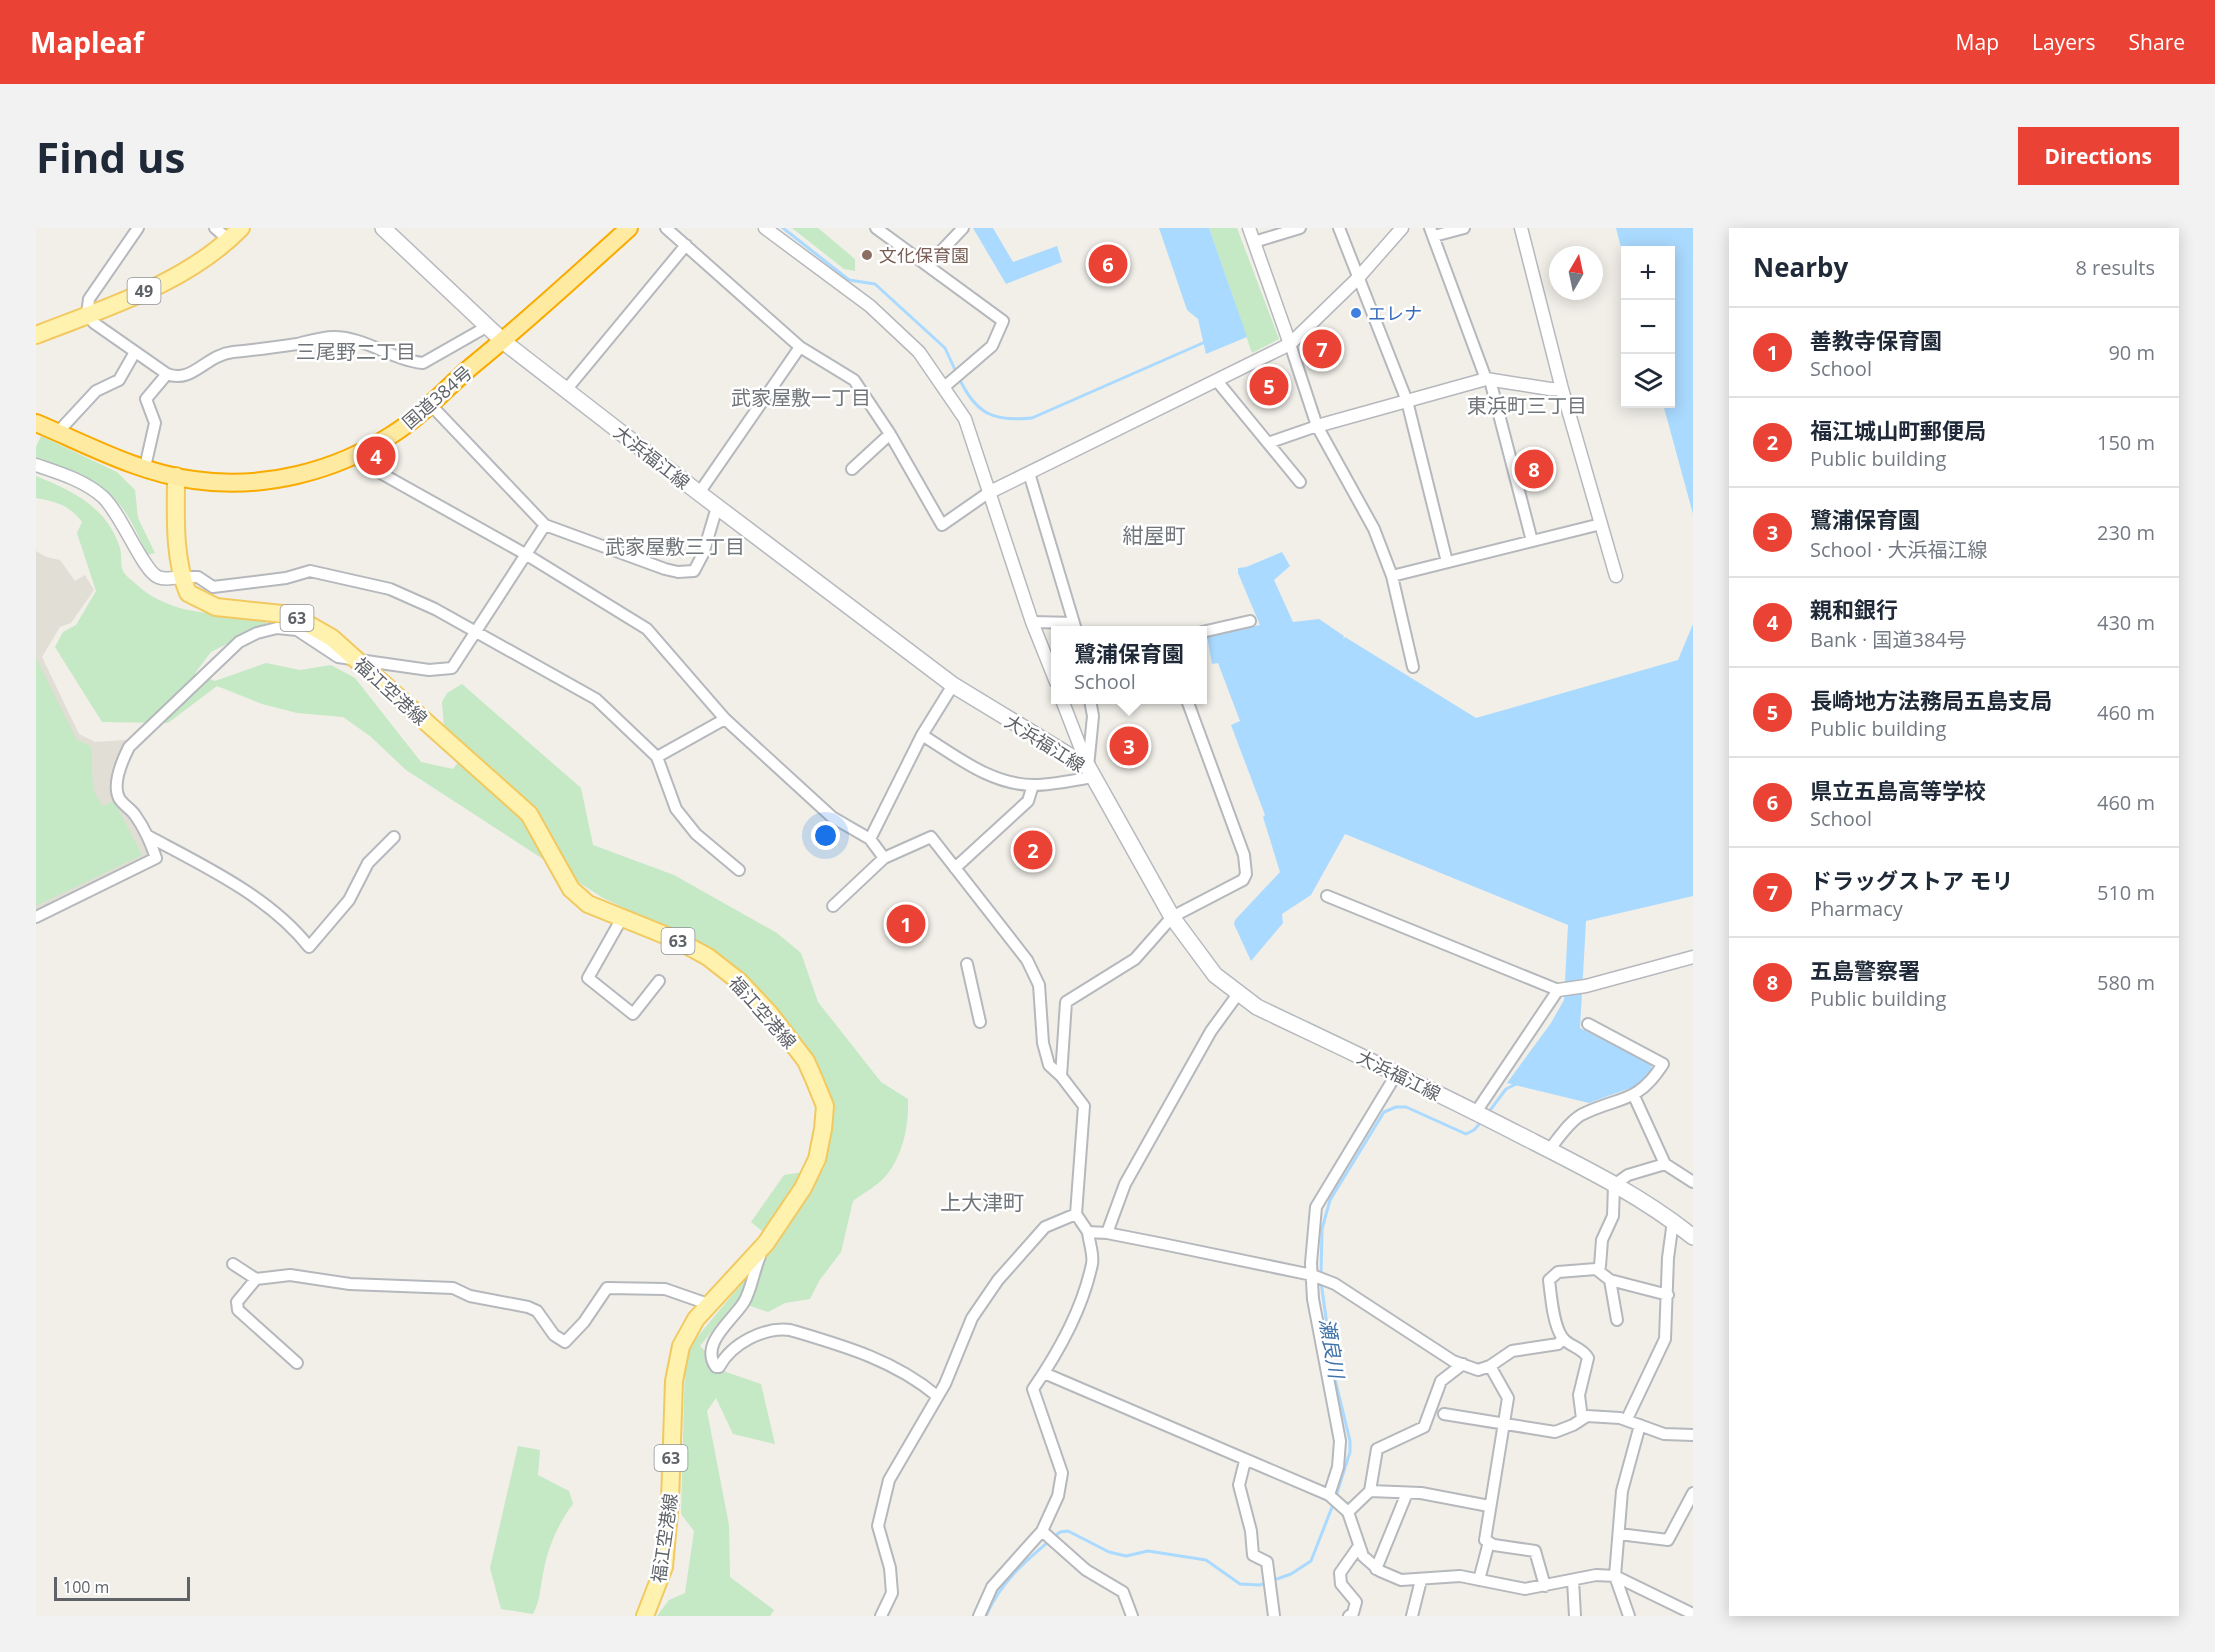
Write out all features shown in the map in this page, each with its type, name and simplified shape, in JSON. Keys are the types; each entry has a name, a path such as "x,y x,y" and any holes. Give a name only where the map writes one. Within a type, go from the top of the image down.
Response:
{"highway":[{"name":"国道384号","path":"36,423 145,467 176,476 212,482 263,481 315,471 352,457 395,434 504,342 629,228"}],"main road":[{"name":"大浜福江線","path":"383,228 504,342 717,507 953,685 1091,772 1172,917 1215,975 1238,994 1257,1007 1397,1073 1549,1149 1673,1221 1693,1237"},
{"name":"49","path":"36,335 183,274 235,234"},
{"path":"176,476 176,521 181,576"},
{"name":"福江空港線","path":"181,576 188,593 216,606 292,615 332,638 529,814 567,885 588,904 677,940 708,957 740,982 770,1014 806,1061 825,1106 817,1159 803,1188 766,1243 708,1304 688,1329 677,1360 672,1407 669,1522 664,1567 645,1616"}],"street":[{"path":"138,228 89,299 87,314 94,323 135,352 167,374 178,378 186,376 212,358 230,352 255,351 334,337 361,342 423,363 488,326"},
{"path":"215,228 235,234"},
{"path":"666,228 800,347 854,380 890,434 942,525 988,493 1290,344 1358,278 1402,228"},
{"path":"765,228 870,306 919,352 965,419 1032,622 1051,670"},
{"path":"876,228 1003,321 992,346 943,388"},
{"path":"928,265 963,228"},
{"path":"1249,228 1317,426 1374,529 1392,576 1413,667"},
{"path":"1254,242 1296,228"},
{"path":"1339,228 1407,401 1448,562"},
{"path":"1464,228 1432,232 1488,379 1532,542"},
{"path":"1521,228 1562,389 1616,576"},
{"path":"566,390 686,245"},
{"path":"699,493 800,347"},
{"path":"58,432 96,391 119,380 135,352"},
{"path":"145,467 154,423 146,399 167,374"},
{"path":"1268,442 1317,426 1488,379 1562,389"},
{"path":"1217,381 1300,482"},
{"path":"429,404 545,525 664,569 678,572 694,571 703,554 717,507"},
{"path":"852,469 890,434"},
{"path":"352,457 527,555 647,629 725,719 832,817 870,839 884,858"},
{"path":"36,465 76,480 103,498 124,523 150,573 165,579 181,576 198,577 213,587 286,578 310,571 390,589 435,609 596,699 657,757 676,809 696,834 740,870"},
{"path":"1029,473 1065,601 1075,626"},
{"path":"1392,576 1601,524"},
{"path":"36,917 156,858 148,836 134,813 119,798 117,784 124,757 134,743 239,642 257,633 277,628 297,630 338,657 356,658 395,666 443,670 452,668 545,525"},
{"path":"1207,631 1250,621"},
{"path":"1032,622 1066,626"},
{"path":"870,839 922,735 953,685"},
{"path":"1064,704 1091,772"},
{"path":"1091,704 1093,716 1091,772"},
{"path":"1061,1076 1066,1002 1135,959 1172,917 1243,880 1246,874 1244,855 1189,704"},
{"path":"657,757 725,719"},
{"path":"922,735 980,771 1002,780 1033,785 1091,772"},
{"path":"955,868 1028,801 1033,785"},
{"path":"148,836 230,883 275,913 298,933 309,947 349,900 368,863 394,837"},
{"path":"833,906 884,858 931,837 1027,960 1039,985 1042,1043 1049,1065 1061,1076 1084,1106 1076,1214 1088,1232 1093,1262 1076,1310 1044,1373 1033,1389 1062,1473 1058,1496 1042,1531 992,1587 979,1616"},
{"path":"1327,896 1558,990 1586,986 1693,957"},
{"path":"622,918 588,978 633,1014 659,981"},
{"path":"967,964 980,1022"},
{"path":"1476,1112 1558,990"},
{"path":"1107,1233 1125,1184 1211,1031 1238,994"},
{"path":"1549,1149 1580,1116 1634,1096 1652,1081 1663,1064 1588,1024"},
{"path":"1329,1495 1338,1467 1340,1441 1313,1299 1316,1207 1397,1073"},
{"path":"1634,1096 1665,1164 1693,1182"},
{"path":"1582,1419 1579,1395 1588,1358 1584,1351 1563,1338 1558,1327 1549,1280 1558,1272 1596,1269 1600,1266 1602,1240 1613,1216 1614,1185 1628,1175 1665,1164"},
{"path":"881,1616 892,1593 890,1568 878,1526 889,1480 937,1396 972,1318 998,1281 1045,1227 1076,1214"},
{"path":"1627,1419 1665,1339 1668,1258 1673,1221"},
{"path":"1088,1232 1107,1233 1312,1275 1335,1284 1462,1364 1478,1370 1490,1366 1512,1351 1558,1344 1563,1338"},
{"path":"766,1243 751,1275 746,1300 715,1339 711,1356 716,1367 719,1367 726,1354 738,1344 775,1328 790,1330 887,1362 915,1378 937,1396"},
{"path":"232,1264 256,1279 290,1275 358,1284 453,1288 471,1296 528,1307 537,1311 554,1335 565,1342 584,1322 607,1288 665,1289 708,1304"},
{"path":"1596,1269 1610,1280 1668,1295"},
{"path":"256,1279 237,1302 238,1310 297,1363"},
{"path":"1610,1280 1617,1320"},
{"path":"1348,1512 1370,1491 1377,1449 1424,1427 1441,1381 1462,1364"},
{"path":"1490,1366 1508,1398 1506,1422 1498,1450 1485,1540 1535,1551 1545,1586"},
{"path":"1044,1373 1329,1495 1348,1512 1363,1556 1376,1569 1401,1580 1421,1581 1460,1576 1525,1589 1596,1575 1615,1576 1693,1614"},
{"path":"1444,1414 1506,1422 1555,1432 1587,1416 1627,1419 1664,1434 1693,1435"},
{"path":"1629,1616 1615,1576 1622,1491 1640,1425"},
{"path":"1245,1461 1239,1485 1251,1531 1253,1555 1267,1562 1274,1616"},
{"path":"1370,1491 1407,1493 1489,1506"},
{"path":"1376,1569 1407,1493"},
{"path":"1619,1534 1668,1540 1693,1493"},
{"path":"1042,1531 1086,1570 1123,1592 1132,1616"},
{"path":"1479,1580 1489,1542"},
{"path":"1349,1616 1353,1614 1356,1602 1341,1584 1340,1573 1359,1546"},
{"path":"1573,1580 1575,1616"},
{"path":"1412,1616 1421,1581"}],"shaded area":[{"path":"36,551 46,557 60,560 75,581 85,575 94,590 71,623 60,627 42,657 79,734 95,742 126,740 113,797 120,809 129,814 151,853 36,912"}],"green space":[{"path":"792,228 818,228 855,259 855,271 844,269"},
{"path":"1209,228 1237,228 1279,339 1252,353"},
{"path":"41,436 117,472 135,490 138,518 155,553 147,555 127,515 106,490 78,474 36,459 36,447"},
{"path":"36,476 63,488 87,502 97,511 114,534 120,548 124,573 150,595 165,603 198,612 267,614 266,624 211,652 195,673 215,681 266,663 300,670 331,665 355,678 421,762 453,769 467,751 444,727 442,702 447,693 462,684 581,788 593,845 674,875 777,933 801,953 818,1002 881,1082 908,1099 906,1130 900,1151 890,1171 883,1179 853,1201 841,1252 819,1281 810,1299 785,1303 768,1312 736,1301 700,1346 726,1372 761,1384 775,1444 733,1434 716,1398 707,1411 729,1525 730,1577 774,1610 770,1616 657,1616 669,1600 685,1593 694,1531 681,1514 685,1361 694,1341 776,1242 751,1222 784,1175 824,1169 833,1104 707,947 603,898 406,770 370,736 343,717 297,713 262,704 217,686 168,723 102,722 55,647 63,632 76,625 96,591 77,533 82,522 62,505 36,498"},
{"path":"36,658 77,740 91,746 93,789 102,806 114,801 142,855 36,906"},
{"path":"518,1446 540,1450 538,1475 569,1491 573,1504 551,1544 538,1603 533,1614 501,1609 490,1568"}],"water":[{"path":"973,228 993,228 1013,262 1057,246 1062,262 1006,284"},
{"path":"1159,228 1209,228 1247,337 1206,354 1198,319 1187,310"},
{"path":"1616,228 1693,228 1693,514 1664,408 1675,408 1675,246 1621,247"},
{"path":"1282,552 1290,566 1274,580 1293,622 1319,619 1344,636 1343,639 1345,637 1476,718 1678,660 1693,624 1693,896 1586,921 1580,1028 1652,1064 1651,1071 1641,1084 1589,1103 1507,1083 1551,1023 1564,1000 1568,925 1345,834 1311,895 1282,914 1283,923 1251,961 1234,924 1235,920 1280,872 1263,817 1265,815 1231,725 1240,721 1218,663 1212,664 1207,636 1260,625 1238,573 1238,568"}],"waterway":[{"path":"783,228 849,280 875,284 945,348 956,372"},
{"path":"959,378 972,400 987,413 996,417 1032,418 1205,342"},
{"name":"瀬良川","path":"1488,1113 1506,1089 1516,1084"},
{"name":"瀬良川","path":"1321,1276 1322,1229 1330,1200 1384,1112 1396,1107 1406,1107 1466,1134 1474,1130 1482,1121"},
{"name":"瀬良川","path":"1321,1282 1334,1375 1350,1441 1350,1452 1336,1496"},
{"name":"瀬良川","path":"986,1616 1009,1580 1060,1532 1068,1531 1109,1552 1126,1556 1148,1551 1206,1560 1240,1584 1260,1585 1291,1574 1311,1561 1334,1502"}],"place":[{"name":"文化保育園","path":"867,255"},
{"name":"県立五島高等学校","path":"1108,264"},
{"name":"エレナ","path":"1356,313"},
{"name":"ドラッグストア モリ","path":"1322,349"},
{"name":"長崎地方法務局五島支局","path":"1269,386"},
{"name":"親和銀行","path":"376,456"},
{"name":"五島警察署","path":"1534,469"},
{"name":"鷺浦保育園","path":"1129,746"},
{"name":"福江城山町郵便局","path":"1033,850"},
{"name":"善教寺保育園","path":"906,924"}],"district":[{"name":"三尾野二丁目","path":"356,351"},
{"name":"武家屋敷一丁目","path":"801,397"},
{"name":"東浜町三丁目","path":"1527,405"},
{"name":"紺屋町","path":"1154,535"},
{"name":"武家屋敷三丁目","path":"675,546"},
{"name":"上大津町","path":"982,1202"}]}
